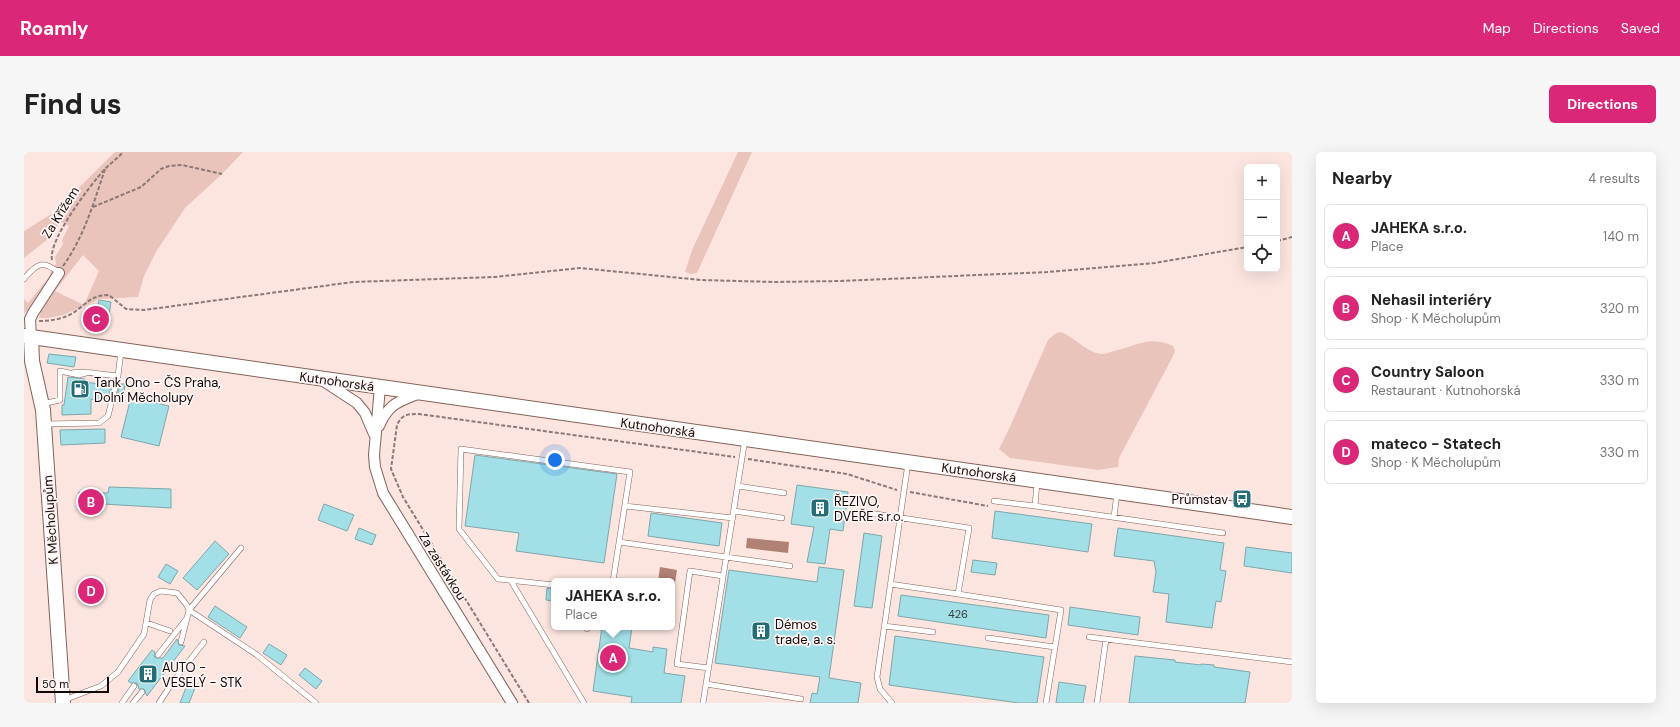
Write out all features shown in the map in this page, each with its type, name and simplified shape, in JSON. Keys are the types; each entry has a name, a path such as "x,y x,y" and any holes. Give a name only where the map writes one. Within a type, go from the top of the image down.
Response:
{"main road":[{"name":"Kutnohorská","path":"27,337 1292,517"},
{"name":"K Měcholupům","path":"27,337 42,404 44,424 63,702"}],"street":[{"path":"27,337 30,319 33,312 59,273"},
{"name":"Za zastávkou","path":"320,378 341,394 357,402 365,413 375,436"},
{"name":"Za zastávkou","path":"380,387 375,436 375,467 383,493 512,703"},
{"name":"Za zastávkou","path":"375,436 384,413 394,404 422,393"}],"lane":[{"path":"24,279 35,267 41,265 50,266 59,273"},
{"path":"44,424 99,423 104,420 108,416 118,376 122,350"},
{"path":"42,404 60,400 60,371 78,375 86,373 118,376"},
{"path":"703,703 745,439"},
{"path":"551,585 498,579 459,529 461,449 630,472 613,578"},
{"path":"892,703 880,688 877,677 908,462"},
{"path":"1035,506 1038,481"},
{"path":"738,486 784,493"},
{"path":"1114,517 1118,492"},
{"path":"994,501 1223,533"},
{"path":"625,506 733,518"},
{"path":"734,511 782,518"},
{"path":"862,512 969,528 958,594"},
{"path":"619,542 790,566"},
{"path":"181,642 189,610 241,548"},
{"path":"709,668 677,664 690,572 723,576"},
{"path":"511,581 584,703"},
{"path":"890,584 1061,610 1046,703"},
{"path":"63,702 101,686 118,672 144,634 150,600 154,594 161,591 177,593 183,598 189,610 257,655 316,703"},
{"path":"158,655 187,617"},
{"path":"147,623 170,631"},
{"path":"884,626 933,632"},
{"path":"1089,637 1292,662"},
{"path":"988,638 1055,647"},
{"path":"1097,703 1106,639"},
{"path":"159,703 172,682 204,642"},
{"path":"706,684 801,699"},
{"path":"122,703 134,686"},
{"path":"133,703 142,692"}],"path":[{"name":"Za Křížem","path":"59,273 52,264 52,249 77,205 106,169 124,152"},
{"path":"92,208 141,187 162,169 169,166 182,165 222,174"},
{"path":"59,273 77,244 106,169"},
{"path":"1280,240 1292,237"},
{"path":"39,321 56,320 74,312 89,299 100,295 109,294 126,309 144,310 353,282 479,278 580,268 702,280 774,282 1047,272 1155,263 1244,248"},
{"path":"529,703 403,497 391,468 397,425 400,419 409,414 419,414 742,458 847,474 888,488 990,506 994,501"}],"shaded area":[{"path":"115,152 243,152 222,174 185,208 156,252 144,276 138,297 100,299 63,315 47,318 39,318 42,308 32,305 24,314 24,299 28,303 50,276 51,270 56,264 55,257 63,244 62,240 69,226 61,222 48,239 24,258 24,231 53,213","holes":["83,255 99,271 84,305 55,291"]},
{"path":"738,152 752,152 697,273 691,274 685,272 692,250"},
{"path":"1061,332 1092,351 1102,354 1150,341 1157,341 1173,346 1175,351 1172,358 1119,458 1118,467 1098,470 1010,458 999,449 1048,340 1056,333"},
{"path":"747,538 789,542 788,553 746,548"},
{"path":"660,567 677,570 675,583 675,578 658,578"}],"building":[{"path":"99,300 111,302 107,328 85,327 87,314 96,315"},
{"path":"49,354 76,357 74,367 47,363"},
{"path":"68,377 85,379 84,382 100,384 101,382 112,383 108,399 91,399 91,414 62,415 62,405 64,405"},
{"path":"120,384 125,384 123,401 116,400"},
{"path":"131,397 169,406 159,446 121,437"},
{"path":"105,429 105,443 61,445 60,430"},
{"path":"475,455 617,474 604,563 516,551 519,533 465,526"},
{"name":"ŘEZIVO, DVEŘE s.r.o.","path":"797,485 848,492 843,531 830,529 825,564 807,562 814,527 791,524"},
{"path":"109,487 171,489 171,508 103,504 102,512 78,510 79,492 108,493"},
{"path":"324,504 354,515 347,531 318,520"},
{"path":"995,511 1092,524 1088,552 992,538"},
{"path":"651,513 722,523 719,546 648,536"},
{"path":"359,528 376,535 372,545 355,539"},
{"path":"1118,528 1224,543 1220,570 1226,571 1221,602 1216,601 1212,628 1166,622 1169,594 1153,592 1156,572 1154,561 1114,556"},
{"path":"864,533 882,536 872,608 854,606"},
{"path":"215,541 229,554 197,590 183,578"},
{"path":"1246,547 1292,553 1292,573 1244,566"},
{"path":"973,560 997,563 995,575 971,572"},
{"path":"166,564 178,571 170,584 158,577"},
{"name":"Démos trade, a. s.","path":"819,567 844,570 829,678 861,683 858,703 810,703 812,693 817,694 820,677 715,663 729,570 817,582"},
{"path":"547,588 551,589 551,601 546,600"},
{"path":"901,595 1049,615 1046,638 898,616"},
{"path":"215,606 247,627 240,638 208,617"},
{"path":"1070,607 1140,617 1138,635 1068,625"},
{"path":"602,630 632,630 629,648 653,652 653,647 667,649 664,673 685,676 681,703 631,703 632,697 593,691"},
{"path":"895,636 1044,657 1037,703 1019,703 889,685"},
{"name":"AUTO - VESELÝ - STK","path":"177,639 179,645 185,646 147,696 144,689 139,689 137,683 131,683 128,681 152,650 155,652 154,656 156,658 163,658"},
{"path":"269,644 287,655 281,665 263,653"},
{"path":"1135,656 1175,660 1175,662 1201,665 1214,665 1214,667 1250,672 1245,703 1129,703"},
{"path":"305,668 322,681 316,689 299,675"},
{"path":"189,680 197,683 189,703 180,703"},
{"path":"1059,682 1086,686 1083,703 1056,703"}],"place":[{"name":"Country Saloon","path":"96,319"},
{"name":"Tank Ono - ČS Praha, Dolní Měcholupy","path":"80,389"},
{"name":"Průmstav","path":"1242,499"},
{"name":"Nehasil interiéry","path":"91,502"},
{"name":"ŘEZIVO, DVEŘE s.r.o.","path":"820,508"},
{"name":"mateco - Statech","path":"91,591"},
{"name":"Démos trade, a. s.","path":"761,631"},
{"name":"JAHEKA s.r.o.","path":"613,658"},
{"name":"AUTO - VESELÝ - STK","path":"148,674"}]}
